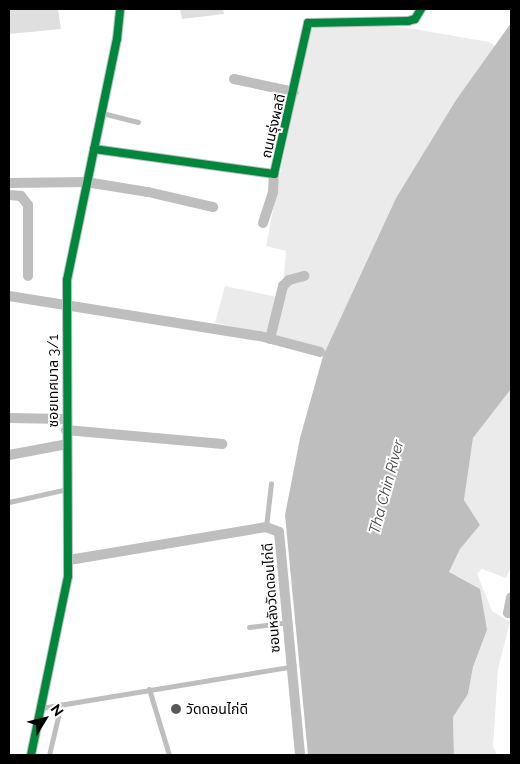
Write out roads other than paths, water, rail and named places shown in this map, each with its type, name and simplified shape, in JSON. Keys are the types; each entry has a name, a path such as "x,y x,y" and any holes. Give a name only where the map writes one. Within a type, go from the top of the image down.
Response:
{"street":[{"name":"ซอยเทศบาล 3/1","path":"31,755 69,560 66,444 67,280 117,39 120,9"},
{"name":"ถนนรุ่งผลดี","path":"94,149 274,174 294,92 304,30 309,21 408,21 415,19 421,9"},
{"path":"234,79 294,92"},
{"path":"263,223 273,192 274,174"},
{"path":"9,182 86,182 148,192 213,207"},
{"path":"9,195 21,196 28,205 28,276"},
{"path":"270,339 283,286 289,280 304,276"},
{"path":"9,296 270,339 320,352"},
{"path":"9,418 222,444"},
{"path":"9,455 66,444"},
{"name":"ซอนหลังวัดดอนไก่ดี","path":"69,560 266,527 279,532 281,538 290,667 300,755"},
{"path":"508,614 511,598"}],"lane":[{"path":"102,113 138,122"},
{"path":"266,527 271,483"},
{"path":"9,502 68,489"},
{"path":"249,627 287,622"},
{"path":"41,708 290,667"},
{"path":"149,689 169,755"},
{"path":"49,755 61,704"}],"water":[{"name":"Tha Chin River","path":"511,23 511,389 473,438 464,500 480,525 460,549 449,572 480,589 487,630 473,667 468,694 453,717 454,755 308,755 285,515 300,438 323,356 396,198 456,100"}],"place":[{"name":"วัดดอนไก่ดี","path":"176,709"}]}
